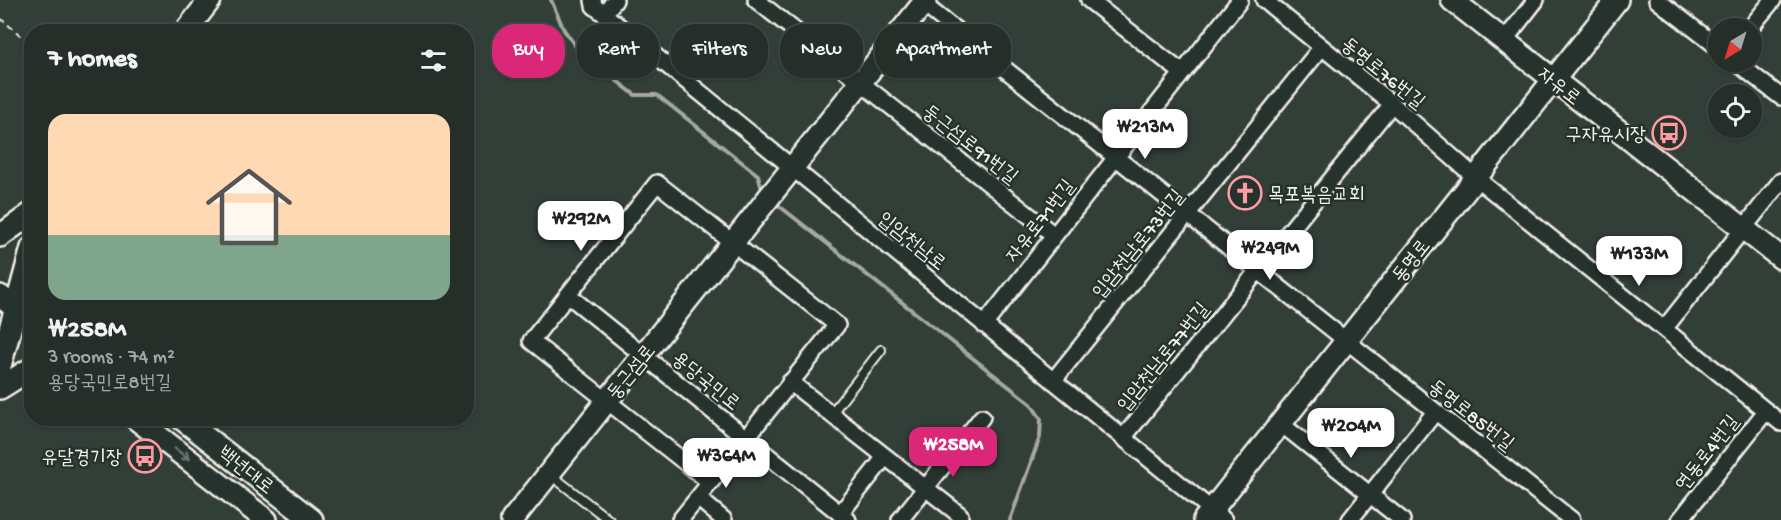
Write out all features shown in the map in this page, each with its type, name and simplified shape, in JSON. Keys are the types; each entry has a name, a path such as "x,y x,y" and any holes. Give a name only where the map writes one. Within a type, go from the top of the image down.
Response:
{"street":[{"path":"191,24 210,0"},
{"name":"입암천남로","path":"593,0 594,6 604,15 790,171 1124,438 1213,517"},
{"path":"604,15 615,0"},
{"name":"둥근섬로91번길","path":"756,0 1054,235"},
{"path":"1089,0 1181,72"},
{"name":"자유로71번길","path":"984,325 1114,157 1240,0"},
{"name":"동명로76번길","path":"1264,0 1392,104 1476,178 1781,423"},
{"name":"자유로","path":"1452,0 1781,258"},
{"path":"1504,41 1536,0"},
{"name":"동명로","path":"1213,517 1280,423 1617,0"},
{"path":"1657,0 1708,39"},
{"path":"1758,18 1773,0"},
{"path":"790,171 925,2"},
{"name":"동명로85번길","path":"925,2 1114,157 1572,520"},
{"name":"입암천남로73번길","path":"1053,381 1322,48"},
{"path":"1749,72 1781,97"},
{"name":"입암천남로77번길","path":"1124,438 1392,104"},
{"name":"둥근섬로","path":"512,520 790,171"},
{"path":"1664,329 1781,181"},
{"path":"680,520 837,325 657,183 531,341 710,482"},
{"path":"0,236 24,219"},
{"path":"0,366 24,278"},
{"name":"용당국민로","path":"568,295 844,517"},
{"path":"0,388 24,373"},
{"path":"790,382 960,515"},
{"name":"연동로4번길","path":"1680,520 1766,411"},
{"path":"1350,520 1435,412"},
{"path":"900,520 982,417"},
{"path":"1280,423 1402,520"},
{"name":"백년대로","path":"145,426 266,520"},
{"name":"백년대로","path":"191,426 312,520"},
{"path":"844,517 885,457"},
{"path":"698,498 724,520"}],"lane":[{"path":"831,414 881,350"},
{"path":"549,473 609,520"}],"path":[{"path":"0,18 24,38"}],"waterway":[{"path":"551,0 564,30 579,51 635,95 657,95 758,175 763,193"},
{"path":"773,201 1031,404 1041,419 1040,437 1010,520"}],"place":[{"name":"구자유시장","path":"1669,133"},
{"name":"목포복음교회","path":"1245,193"},
{"name":"유달경기장","path":"145,456"}]}
